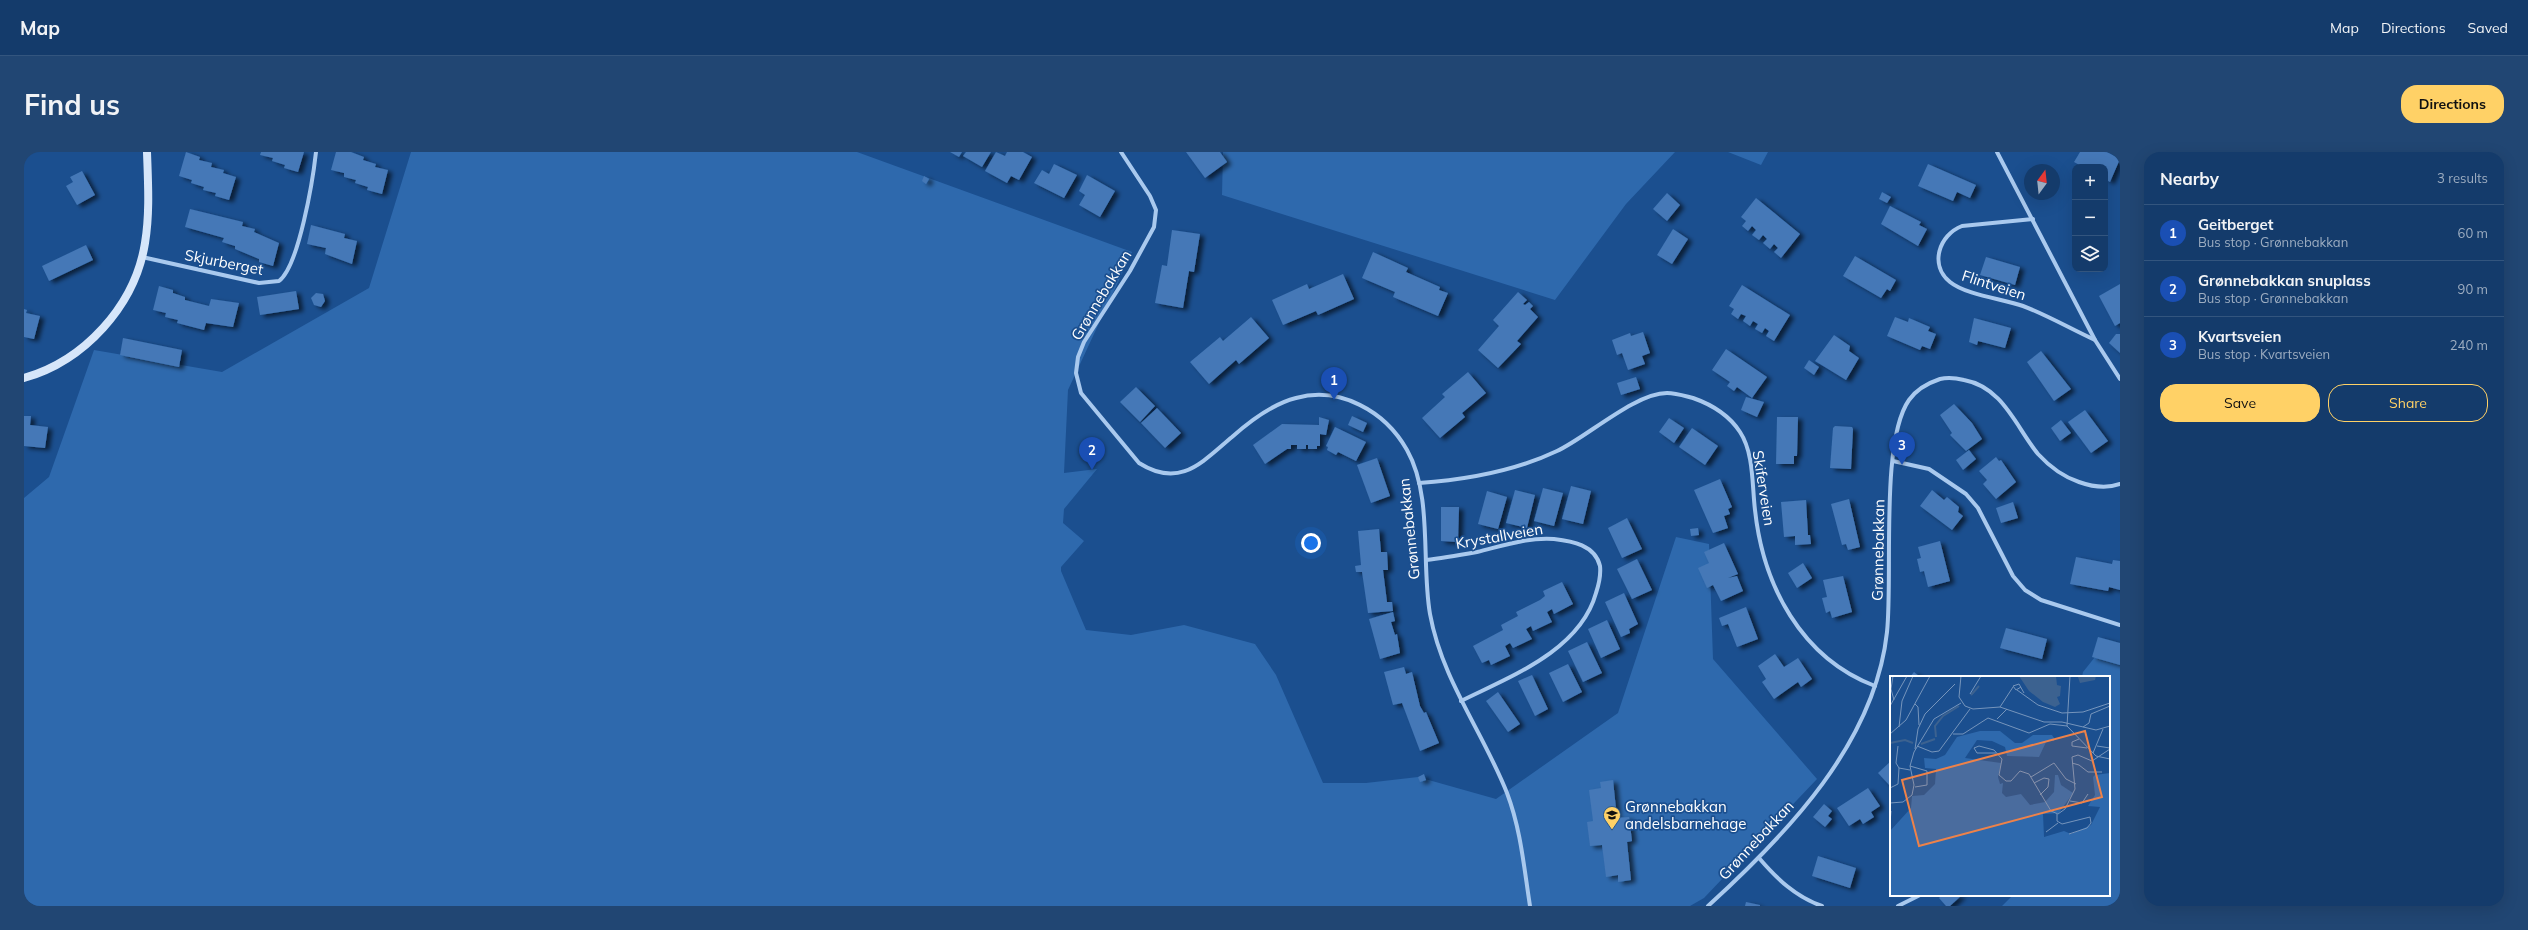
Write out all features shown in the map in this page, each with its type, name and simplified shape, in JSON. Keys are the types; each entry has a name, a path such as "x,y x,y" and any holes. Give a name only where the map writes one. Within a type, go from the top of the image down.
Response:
{"street":[{"path":"24,378 59,364 91,342 109,322 120,304 142,257 148,219 147,152"},
{"name":"Skjurberget","path":"142,257 259,283 279,281 290,267 301,231 314,170 316,152"},
{"name":"Grønnebakkan","path":"1122,152 1150,196 1156,210 1154,227 1130,271 1084,342 1078,358 1076,373 1081,393 1139,463 1149,470 1163,473 1179,474 1191,470 1204,462 1232,436 1270,409 1296,398 1317,395 1337,396 1357,403 1379,416 1407,450 1419,483 1430,614 1436,637 1449,676 1494,763 1518,822 1530,906"},
{"path":"1997,152 2095,340 2120,379"},
{"name":"Flintveien","path":"2033,219 1962,226 1953,230 1944,238 1938,256 1944,276 1951,283 1963,289 2025,306 2095,340"},
{"name":"Grønnebakkan","path":"1708,906 1759,858 1796,817 1852,739 1875,686 1882,660 1889,617 1893,461 1897,428 1909,400 1925,386 1952,378 1974,382 1993,391 2040,456 2066,478 2091,486 2110,487 2120,484"},
{"name":"Skiferveien","path":"1419,483 1452,481 1532,460 1556,451 1638,402 1654,395 1678,394 1708,403 1730,420 1741,433 1748,449 1755,513 1761,543 1773,586 1783,604 1796,625 1824,656 1844,671 1875,686"},
{"path":"1893,461 1929,469 1966,494 1978,508 2013,576 2025,590 2041,600 2120,625"},
{"name":"Krystallveien","path":"1426,560 1520,542 1554,539 1581,545 1596,555 1599,562 1601,572 1595,599 1579,625 1566,639 1534,663 1461,701"},
{"path":"1759,858 1791,889 1809,902 1822,906"},
{"path":"1898,906 1918,896"}],"shaded area":[{"path":"411,152 857,152 1132,252 1068,390 1064,473 1097,469 1064,509 1063,523 1084,541 1061,567 1061,571 1086,630 1131,635 1184,625 1255,644 1276,675 1323,783 1366,783 1418,777 1496,799 1618,713 1676,537 1709,544 1713,659 1817,779 1704,898 1690,906 24,906 24,498 49,477 94,350 222,372 369,288"},
{"path":"1223,152 1675,152 1626,204 1555,300 1222,195"},
{"path":"1728,152 1768,152 1761,165"},
{"path":"2103,647 2120,650 2120,906 2002,906 2012,896 2110,896 2110,676 2082,676 2083,672"}],"building":[{"path":"186,152 200,157 199,160 212,163 211,167 224,170 223,173 236,177 229,200 215,196 216,193 203,190 204,187 191,183 192,180 179,176"},
{"path":"261,152 304,152 298,172 284,168 285,165 272,161 273,158 260,155"},
{"path":"336,152 351,152 364,157 363,160 376,164 375,167 388,170 382,194 367,190 368,187 355,183 356,180 344,177 344,173 331,170"},
{"path":"950,152 962,152 959,157"},
{"path":"966,152 991,152 982,167 963,156"},
{"path":"996,152 1005,156 1007,152 1023,152 1032,157 1019,180 1011,176 1007,183 985,171"},
{"path":"1186,152 1220,152 1227,162 1205,178"},
{"path":"2080,152 2107,152 2120,159 2110,182 2108,181 2108,164 2078,164 2074,162"},
{"path":"1054,164 1077,175 1064,198 1034,183 1042,170 1049,174"},
{"path":"1928,164 1976,185 1970,198 1957,192 1953,201 1918,186"},
{"path":"82,171 95,195 77,205 66,186 73,182 70,177"},
{"path":"1087,175 1115,191 1100,217 1079,205 1085,195 1079,191"},
{"path":"924,176 929,179 926,184 922,181"},
{"path":"1882,192 1891,197 1887,203 1879,199"},
{"path":"1667,193 1680,205 1667,221 1653,209"},
{"path":"1756,198 1800,234 1781,258 1774,252 1778,248 1774,244 1770,249 1763,243 1767,239 1763,235 1759,240 1752,235 1756,230 1752,226 1748,231 1742,226 1746,221 1741,217"},
{"path":"1890,206 1921,222 1919,225 1927,229 1918,246 1881,224"},
{"path":"190,209 243,222 242,226 255,229 254,232 279,243 273,266 259,262 259,259 235,249 235,246 222,242 224,238 185,227"},
{"path":"311,225 345,234 344,238 357,241 352,264 325,254 326,248 307,244"},
{"path":"1673,229 1688,239 1672,264 1657,255"},
{"path":"1172,230 1200,234 1194,272 1189,271 1183,308 1155,303 1162,265 1167,266"},
{"path":"86,245 93,260 49,281 42,266"},
{"path":"1373,252 1408,268 1406,272 1440,287 1439,290 1448,293 1438,316 1393,297 1395,292 1362,278"},
{"path":"1855,256 1896,280 1890,291 1887,289 1881,298 1843,276"},
{"path":"1986,257 2020,267 2015,285 1980,275"},
{"path":"1343,274 1354,299 1318,315 1316,311 1283,325 1272,300 1307,284 1309,289"},
{"path":"2120,284 2120,323 2115,326 2099,296"},
{"path":"1742,285 1790,315 1774,341 1766,336 1769,331 1765,328 1762,333 1755,329 1758,324 1753,321 1750,326 1743,321 1746,316 1741,314 1738,319 1731,314 1734,309 1729,306"},
{"path":"159,286 173,290 173,293 185,297 185,300 209,306 211,299 239,303 233,327 206,323 204,330 177,323 178,320 165,317 166,313 153,310"},
{"path":"296,291 299,309 260,315 257,297"},
{"path":"1518,292 1527,300 1523,304 1525,305 1529,302 1533,306 1530,309 1538,317 1517,341 1521,344 1498,368 1478,350 1499,326 1493,320"},
{"path":"316,293 323,294 325,301 321,307 314,305 311,298"},
{"path":"24,309 27,310 26,313 40,316 34,339 24,337"},
{"path":"1251,317 1269,338 1239,364 1236,360 1209,384 1190,362 1220,337 1223,341"},
{"path":"1895,317 1908,322 1909,318 1930,327 1928,331 1936,334 1930,349 1922,346 1920,350 1887,336"},
{"path":"1974,318 2011,328 2005,348 1978,341 1977,345 1969,342"},
{"path":"1643,332 1650,353 1642,356 1645,364 1628,370 1622,353 1617,355 1612,340 1630,333 1631,336"},
{"path":"2116,334 2120,334 2120,353 2109,343"},
{"path":"1834,335 1850,346 1849,351 1859,358 1846,380 1815,361"},
{"path":"123,338 182,350 179,367 120,355"},
{"path":"1726,349 1767,377 1752,398 1737,387 1734,391 1727,386 1730,382 1712,370"},
{"path":"2041,351 2071,389 2054,401 2027,362"},
{"path":"1809,360 1819,367 1814,375 1804,368"},
{"path":"1468,372 1486,393 1462,413 1465,417 1440,438 1422,418 1445,397 1442,394"},
{"path":"1636,377 1640,389 1621,395 1617,383"},
{"path":"1136,387 1155,406 1140,422 1120,402"},
{"path":"1746,397 1764,402 1757,417 1741,410"},
{"path":"1954,404 1972,423 1982,439 1966,451 1950,435 1952,433 1940,415"},
{"path":"1157,408 1181,433 1165,448 1141,423"},
{"path":"2085,410 2108,441 2091,453 2068,422"},
{"path":"24,416 31,416 30,425 48,427 45,448 24,446"},
{"path":"1352,416 1367,423 1363,432 1348,425"},
{"path":"1319,417 1329,420 1326,435 1320,434 1320,446 1317,446 1317,449 1308,449 1308,445 1306,445 1306,449 1297,449 1297,445 1291,445 1291,449 1287,449 1265,464 1253,445 1282,424 1319,425"},
{"path":"1777,417 1798,417 1797,456 1794,456 1794,464 1776,464"},
{"path":"1669,418 1684,428 1674,443 1659,432"},
{"path":"2061,420 2071,433 2060,441 2051,428"},
{"path":"1835,426 1852,427 1853,429 1851,469 1830,468 1833,428"},
{"path":"1335,427 1366,442 1356,461 1338,452 1336,455 1327,450 1328,447 1326,446"},
{"path":"1692,428 1718,446 1705,465 1679,447"},
{"path":"1969,450 1976,459 1963,470 1956,460"},
{"path":"1996,457 1999,461 2001,460 2016,482 1996,499 1983,484 1987,480 1979,471"},
{"path":"1377,458 1390,496 1371,503 1357,465"},
{"path":"1720,479 1732,507 1728,509 1730,514 1724,516 1728,528 1713,533 1694,490"},
{"path":"1571,486 1591,491 1583,524 1562,519"},
{"path":"1543,488 1563,493 1554,526 1534,521"},
{"path":"1515,490 1535,495 1527,528 1506,523"},
{"path":"1932,490 1944,500 1947,497 1959,507 1958,512 1963,516 1952,530 1920,506"},
{"path":"1487,491 1507,497 1498,529 1478,524"},
{"path":"1849,499 1860,547 1848,550 1846,544 1842,545 1831,504"},
{"path":"1806,500 1808,535 1810,535 1811,544 1795,545 1795,536 1784,537 1781,502"},
{"path":"2013,502 2018,518 2001,523 1996,508"},
{"path":"1441,507 1459,507 1458,542 1441,541"},
{"path":"1627,518 1642,549 1622,558 1608,528"},
{"path":"1698,528 1699,535 1691,536 1690,529"},
{"path":"1379,529 1381,552 1387,552 1388,570 1383,570 1387,602 1392,602 1393,611 1368,613 1362,572 1356,572 1355,566 1361,565 1358,531"},
{"path":"1940,541 1950,581 1928,587 1924,571 1920,572 1917,559 1921,558 1918,547"},
{"path":"1724,543 1738,574 1728,578 1737,576 1743,591 1721,601 1713,585 1707,588 1698,568 1709,563 1704,552"},
{"path":"2076,557 2112,564 2113,560 2120,561 2120,590 2109,587 2108,591 2070,584"},
{"path":"1637,559 1652,590 1632,599 1617,569"},
{"path":"1803,563 1812,578 1797,588 1788,573"},
{"path":"1843,576 1852,612 1832,618 1830,611 1826,613 1822,598 1827,597 1823,580"},
{"path":"1562,582 1573,604 1554,614 1552,609 1547,612 1552,622 1533,631 1531,626 1526,629 1532,639 1513,648 1510,643 1505,646 1510,656 1491,665 1489,660 1482,663 1473,646 1503,630 1501,625 1518,616 1516,612 1540,600 1545,596 1543,591"},
{"path":"1624,593 1638,624 1629,629 1630,633 1621,637 1605,602"},
{"path":"1746,607 1758,639 1737,647 1728,624 1722,626 1719,618"},
{"path":"1393,612 1395,621 1391,622 1395,635 1397,634 1400,653 1380,659 1369,619"},
{"path":"1607,620 1620,649 1601,658 1588,629"},
{"path":"2006,628 2047,639 2042,659 2000,648"},
{"path":"2098,637 2120,643 2120,665 2092,657"},
{"path":"1587,642 1602,673 1583,682 1568,651"},
{"path":"1775,654 1784,667 1798,658 1812,679 1801,687 1798,682 1774,699 1762,682 1766,679 1758,666"},
{"path":"1568,664 1582,692 1563,702 1549,673"},
{"path":"1404,667 1406,674 1412,672 1420,706 1424,713 1426,712 1439,743 1420,751 1402,703 1393,705 1384,672"},
{"path":"1914,672 1919,676 1911,676"},
{"path":"1532,675 1548,709 1535,716 1518,681"},
{"path":"1498,692 1520,724 1508,732 1486,701"},
{"path":"1890,762 1890,786 1878,773"},
{"path":"1424,774 1426,780 1420,782 1418,777"},
{"path":"1613,780 1617,818 1629,817 1632,841 1627,842 1631,880 1618,882 1618,875 1606,877 1602,845 1590,846 1587,822 1593,821 1589,790 1601,788 1600,782"},
{"path":"1868,788 1880,806 1871,812 1874,817 1863,824 1860,819 1849,826 1837,808"},
{"path":"1824,804 1832,811 1828,816 1832,819 1825,827 1813,817"},
{"path":"1818,856 1856,868 1850,888 1812,876"},
{"path":"1941,896 1961,896 1950,906 1946,906 1939,898"},
{"path":"1746,902 1760,905 1760,906 1745,906"}],"place":[{"name":"Geitberget","path":"1334,400"},
{"name":"Kvartsveien","path":"1902,465"},
{"name":"Grønnebakkan snuplass","path":"1092,470"},
{"name":"Grønnebakkan andelsbarnehage","path":"1612,830"}]}
